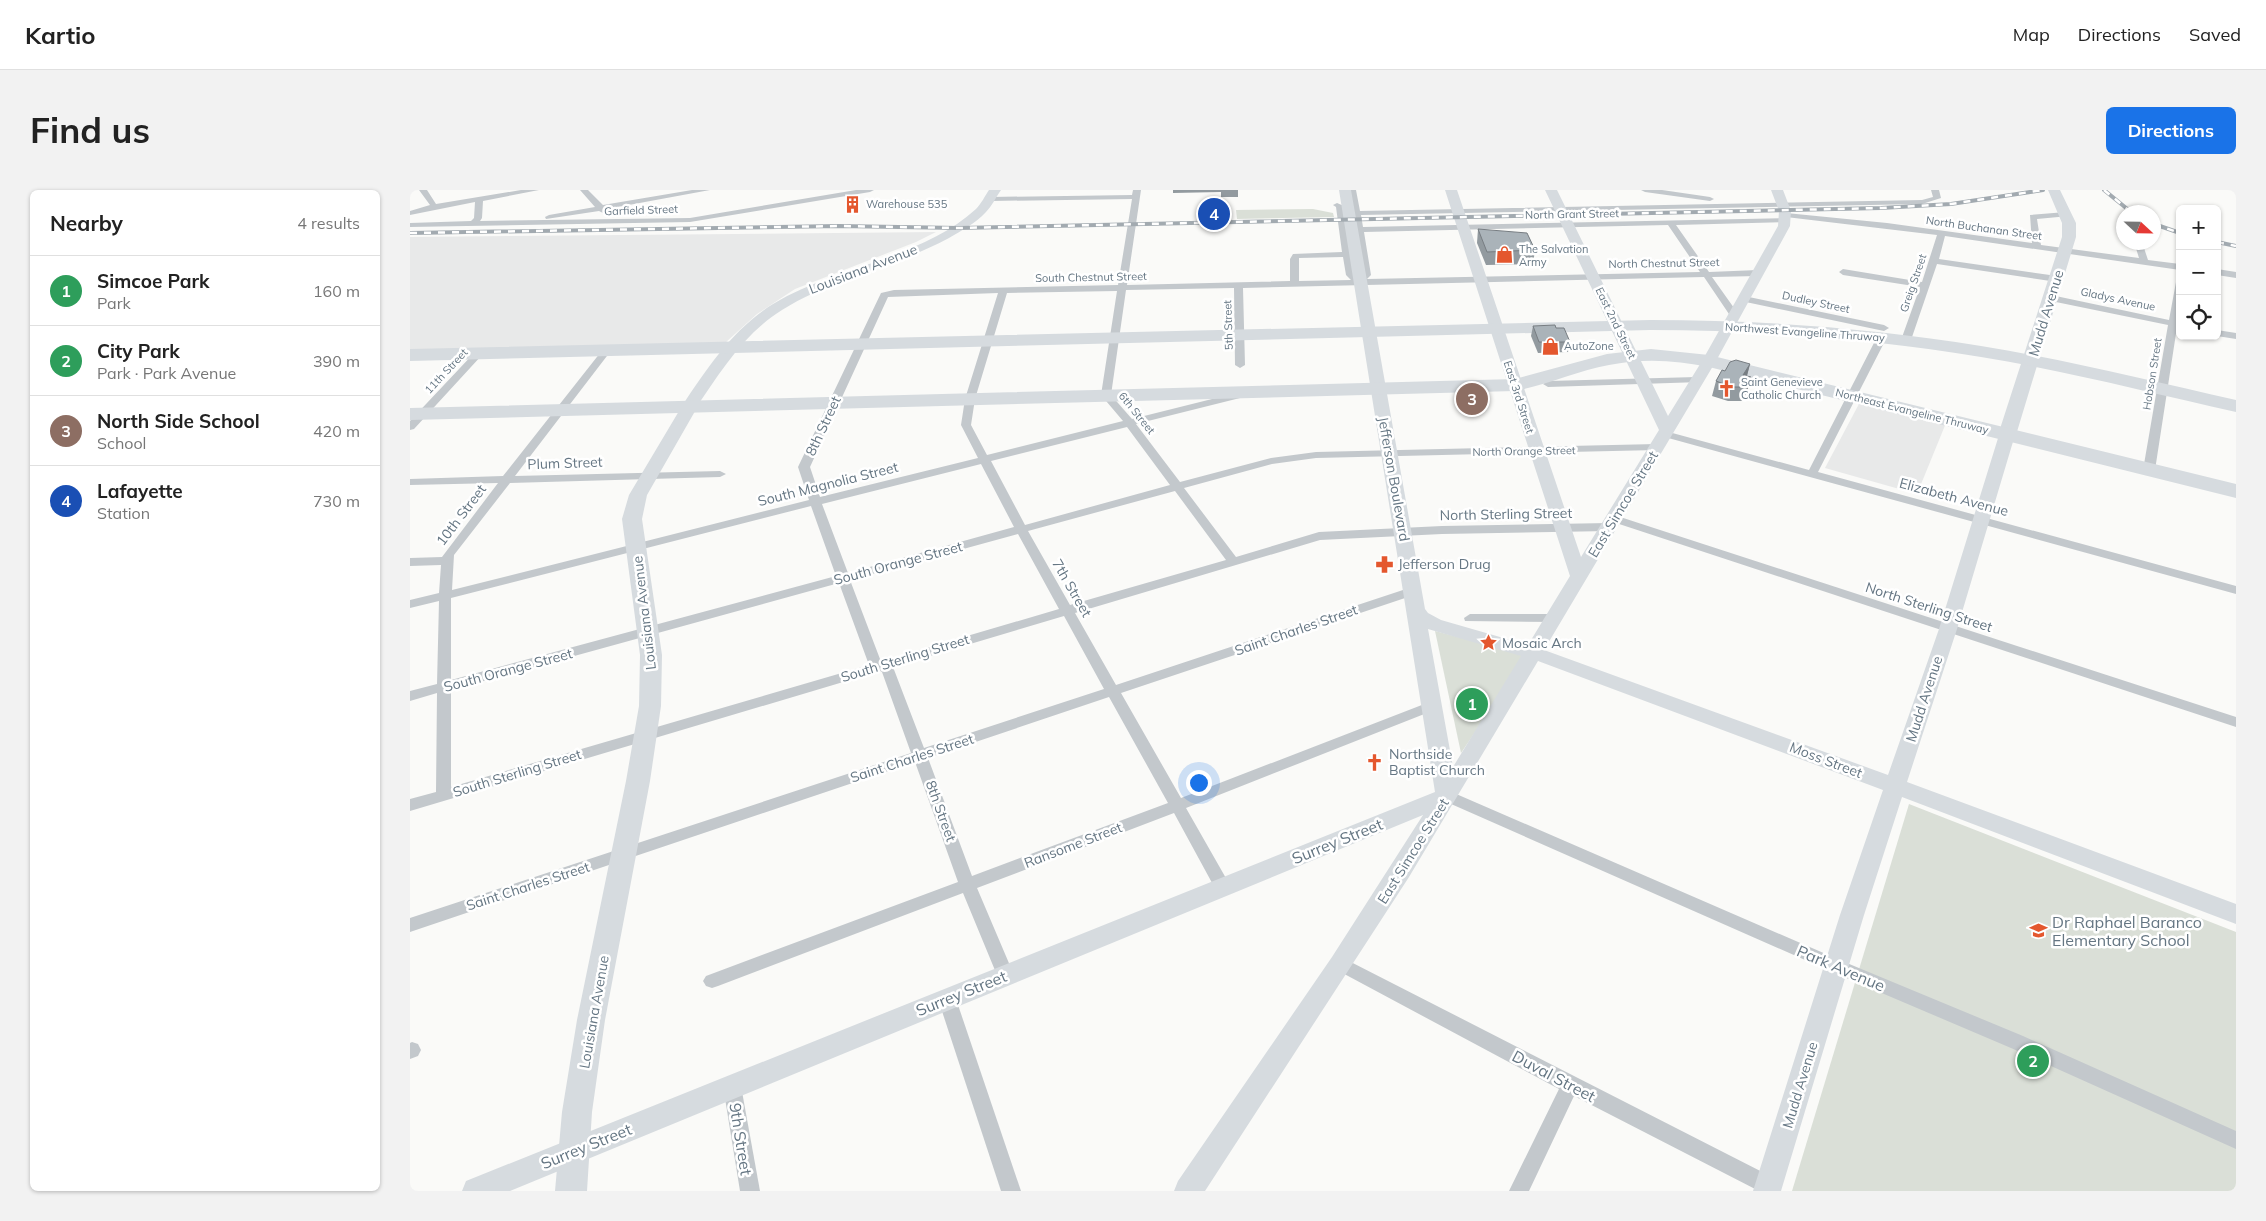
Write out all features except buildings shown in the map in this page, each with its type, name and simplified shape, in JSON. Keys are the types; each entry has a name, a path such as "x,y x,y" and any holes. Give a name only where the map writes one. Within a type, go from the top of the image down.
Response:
{"highway":[{"name":"Northwest Evangeline Thruway","path":"410,355 1618,326 1735,313 1792,328 1883,332 1906,340 2031,361 2236,406"},
{"name":"Northeast Evangeline Thruway","path":"414,418 560,410 690,406 1515,385 1544,380 1604,360 1632,356 1670,355 1709,361 2236,491"}],"main road":[{"name":"Mudd Avenue","path":"2007,434 2066,251 2070,231 2064,210 2054,190"},
{"name":"Louisiana Avenue","path":"571,1191 577,1112 591,1020 646,735 651,678 648,631 632,527 634,510 638,495 690,406"}],"street":[{"path":"423,190 434,206"},
{"path":"410,213 434,206 535,190"},
{"path":"584,190 607,216 602,223"},
{"path":"533,224 550,216 706,190"},
{"path":"804,190 816,199"},
{"name":"Garfield Street","path":"410,225 690,220 870,190"},
{"name":"Jefferson Boulevard","path":"1345,190 1359,282 1404,531 1447,796"},
{"name":"Jefferson Boulevard","path":"1352,190 1367,274 1359,282"},
{"name":"East 3rd Street","path":"1451,190 1579,577"},
{"name":"East 2nd Street","path":"1552,190 1644,382 1663,437"},
{"path":"1645,190 1755,206 1785,213 1929,202 1937,198 1935,190"},
{"path":"1777,190 1785,213"},
{"path":"993,194 1136,193 1132,224"},
{"name":"Louisiana Avenue","path":"690,406 705,381 732,347 769,312 795,296 825,282 927,244 959,228 977,216 993,194"},
{"path":"472,224 478,218 478,199"},
{"name":"Jefferson Boulevard","path":"1338,205 1340,206 1350,275 1359,282"},
{"path":"1356,213 1460,219 1564,216 1755,206"},
{"path":"2037,246 2033,218 2064,210"},
{"name":"North Grant Street","path":"1359,230 1460,219 1564,216 1671,223 1785,213"},
{"name":"North Buchanan Street","path":"1785,213 2176,266"},
{"name":"East Simcoe Street","path":"1188,1191 1341,964 1447,796 1709,361 1758,273 1785,213"},
{"path":"1671,223 1735,313"},
{"name":"6th Street","path":"1132,224 1106,395 1178,486 1232,561"},
{"name":"Greig Street","path":"1906,340 1934,262 1942,233"},
{"path":"2140,250 2144,262"},
{"path":"1295,283 1294,259 1296,256 1347,254"},
{"path":"1934,262 2057,279"},
{"path":"1843,272 1926,285"},
{"name":"North Chestnut Street","path":"1359,282 1593,275 1758,273"},
{"path":"2221,273 2236,275"},
{"name":"South Chestnut Street","path":"887,294 1359,282"},
{"name":"5th Street","path":"1238,285 1240,365"},
{"name":"7th Street","path":"1003,290 970,399 966,425 1021,529 1224,887"},
{"name":"8th Street","path":"887,294 882,298 804,467 874,662 888,669 968,884 1005,975"},
{"name":"Gladys Avenue","path":"2051,298 2176,324"},
{"name":"Dudley Street","path":"1735,313 1883,332"},
{"name":"Hobson Street","path":"2149,470 2162,390 2176,324"},
{"path":"1812,474 1883,332"},
{"path":"2221,333 2236,336"},
{"name":"10th Street","path":"443,795 445,595 448,555 607,350"},
{"name":"11th Street","path":"414,418 479,353"},
{"path":"1548,384 1697,380"},
{"name":"South Magnolia Street","path":"410,604 1252,392"},
{"name":"Mudd Avenue","path":"1768,1189 1836,966 1948,628 2007,434"},
{"name":"North Orange Street","path":"1390,454 1537,451 1663,437"},
{"name":"Elizabeth Avenue","path":"1663,437 1812,474 2236,590"},
{"name":"South Orange Street","path":"410,696 1258,464 1299,456 1390,454"},
{"name":"Plum Street","path":"410,482 720,474"},
{"name":"North Sterling Street","path":"1404,531 1563,528 1611,523 1948,628 2236,722"},
{"name":"South Sterling Street","path":"410,805 1319,536 1404,531"},
{"path":"410,562 447,561"},
{"name":"Moss Street","path":"1415,600 1421,617 1434,624 1534,653 1728,723 2236,914"},
{"name":"Saint Charles Street","path":"410,925 1114,691 1415,600"},
{"path":"1470,618 1555,618"},
{"name":"Ransome Street","path":"712,981 1177,806 1432,706"},
{"name":"Surrey Street","path":"476,1191 1447,796"},
{"name":"Park Avenue","path":"1447,796 1836,966 2017,1042 2236,1140"},
{"name":"Duval Street","path":"1341,964 1768,1189"},
{"path":"947,999 1011,1191"},
{"path":"1519,1191 1570,1085"},
{"name":"9th Street","path":"732,1086 750,1191"}],"shaded area":[{"path":"1313,209 1333,213 1334,217 1237,219 1236,210"},
{"path":"936,232 916,242 795,289 757,314 725,343 410,350 410,237"},
{"path":"1860,402 1946,423 1917,494 1825,468"},
{"path":"1435,631 1527,655 1461,753"},
{"path":"1909,804 2236,932 2236,1191 1792,1191"}],"railway":[{"path":"410,233 839,226 959,228 1881,208 1951,204 2043,190"},
{"path":"2104,190 2122,205"},
{"path":"2161,226 2176,232"},
{"path":"2221,243 2236,246"}],"place":[{"name":"Warehouse 535","path":"852,204"},
{"name":"Lafayette","path":"1214,214"},
{"name":"The Salvation Army","path":"1505,255"},
{"name":"AutoZone","path":"1550,346"},
{"name":"Saint Genevieve Catholic Church","path":"1727,388"},
{"name":"North Side School","path":"1472,399"},
{"name":"Jefferson Drug","path":"1384,564"},
{"name":"Mosaic Arch","path":"1488,643"},
{"name":"Simcoe Park","path":"1472,704"},
{"name":"Northside Baptist Church","path":"1375,762"},
{"name":"Dr Raphael Baranco Elementary School","path":"2038,931"},
{"name":"City Park","path":"2033,1061"}]}
